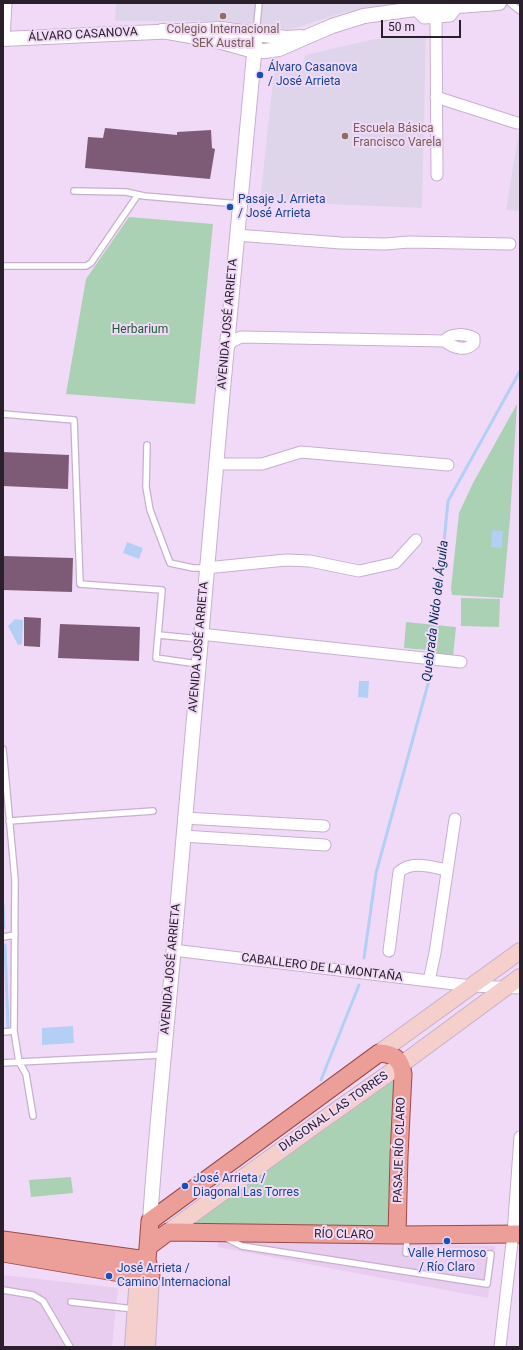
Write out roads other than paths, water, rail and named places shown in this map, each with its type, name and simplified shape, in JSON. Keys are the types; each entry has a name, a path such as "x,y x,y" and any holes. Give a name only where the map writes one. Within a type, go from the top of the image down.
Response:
{"main road":[{"name":"DIAGONAL LAS TORRES","path":"150,1221 520,951"},
{"name":"DIAGONAL LAS TORRES","path":"146,1265 168,1232 402,1064 520,977"},
{"path":"379,1053 392,1055 402,1064"},
{"name":"PASAJE RÍO CLARO","path":"402,1064 404,1074 399,1156 402,1235"},
{"name":"AVENIDA JOSÉ ARRIETA","path":"143,1346 146,1265 150,1221"},
{"name":"RÍO CLARO","path":"168,1232 402,1235 516,1234"},
{"path":"3,1240 146,1265"},
{"path":"3,1253 146,1265"},
{"name":"AVENIDA JOSÉ ARRIETA","path":"143,1346 135,1309 146,1265"}],"street":[{"path":"4,39 6,3"},
{"name":"ÁLVARO CASANOVA","path":"162,31 214,40 254,51 279,49 332,26 364,16 415,6 499,3"},
{"path":"415,6 424,18 450,16 458,5"},
{"path":"436,17 437,175"},
{"name":"ÁLVARO CASANOVA","path":"4,39 221,29 286,38 307,37"},
{"name":"AVENIDA JOSÉ ARRIETA","path":"150,1221 162,1055 173,950 228,317 256,33"},
{"path":"436,97 517,123"},
{"path":"236,235 341,243 385,244 409,242 510,244"},
{"path":"228,317 233,332 241,337"},
{"path":"226,352 232,342 241,337 445,341"},
{"path":"215,464 262,464 301,452 448,465"},
{"path":"206,568 286,560 310,561 359,571 395,563 416,540"},
{"path":"200,636 461,662"},
{"path":"184,818 324,826"},
{"path":"429,981 435,953 455,819"},
{"path":"183,836 324,845"},
{"path":"389,951 399,872 405,866 413,865 448,870"},
{"name":"CABALLERO DE LA MONTAÑA","path":"173,950 471,986 503,989 520,988"},
{"path":"500,1347 516,1234 520,1137"}],"lane":[{"path":"256,33 259,3"},
{"path":"510,3 520,10"},
{"path":"74,191 126,192 137,196 240,204"},
{"path":"3,266 86,266 91,263 137,196"},
{"path":"3,414 74,420 80,584 162,590 156,658 198,664"},
{"path":"147,445 146,487 150,510 170,563 193,568 206,568"},
{"path":"158,635 200,636"},
{"path":"3,749 7,817 15,880 14,1031 19,1062 26,1074 33,1116"},
{"path":"7,817 153,811"},
{"path":"3,937 15,935"},
{"path":"3,1032 14,1031"},
{"path":"3,1063 162,1055"},
{"path":"212,1232 242,1246 487,1284 491,1254 406,1254 402,1235"},
{"path":"3,1290 33,1294 43,1301 70,1347"},
{"path":"71,1302 135,1309"}],"water":[{"path":"492,530 503,531 502,548 491,547"},
{"path":"127,542 143,548 139,559 123,553"},
{"path":"15,619 23,620 22,644 18,645 8,626"},
{"path":"359,681 369,681 368,698 358,697"},
{"path":"73,1026 74,1043 42,1045 42,1028"}],"waterway":[{"name":"Quebrada Nido del Águila","path":"433,656 448,501 520,371"},
{"name":"Quebrada Nido del Águila","path":"364,958 376,873 431,673 432,662"},
{"path":"3,905 4,928"},
{"path":"5,945 8,1028"},
{"name":"Quebrada Nido del Águila","path":"321,1080 359,985"}],"place":[{"name":"Colegio Internacional SEK Austral","path":"223,16"},
{"name":"Álvaro Casanova / José Arrieta","path":"260,75"},
{"name":"Escuela Básica Francisco Varela","path":"345,136"},
{"name":"Pasaje J. Arrieta / José Arrieta","path":"230,207"},
{"name":"José Arrieta / Diagonal Las Torres","path":"185,1186"},
{"name":"Valle Hermoso / Río Claro","path":"447,1241"},
{"name":"José Arrieta / Camino Internacional","path":"109,1276"}],"park label":[{"name":"Herbarium","path":"140,330"}]}
